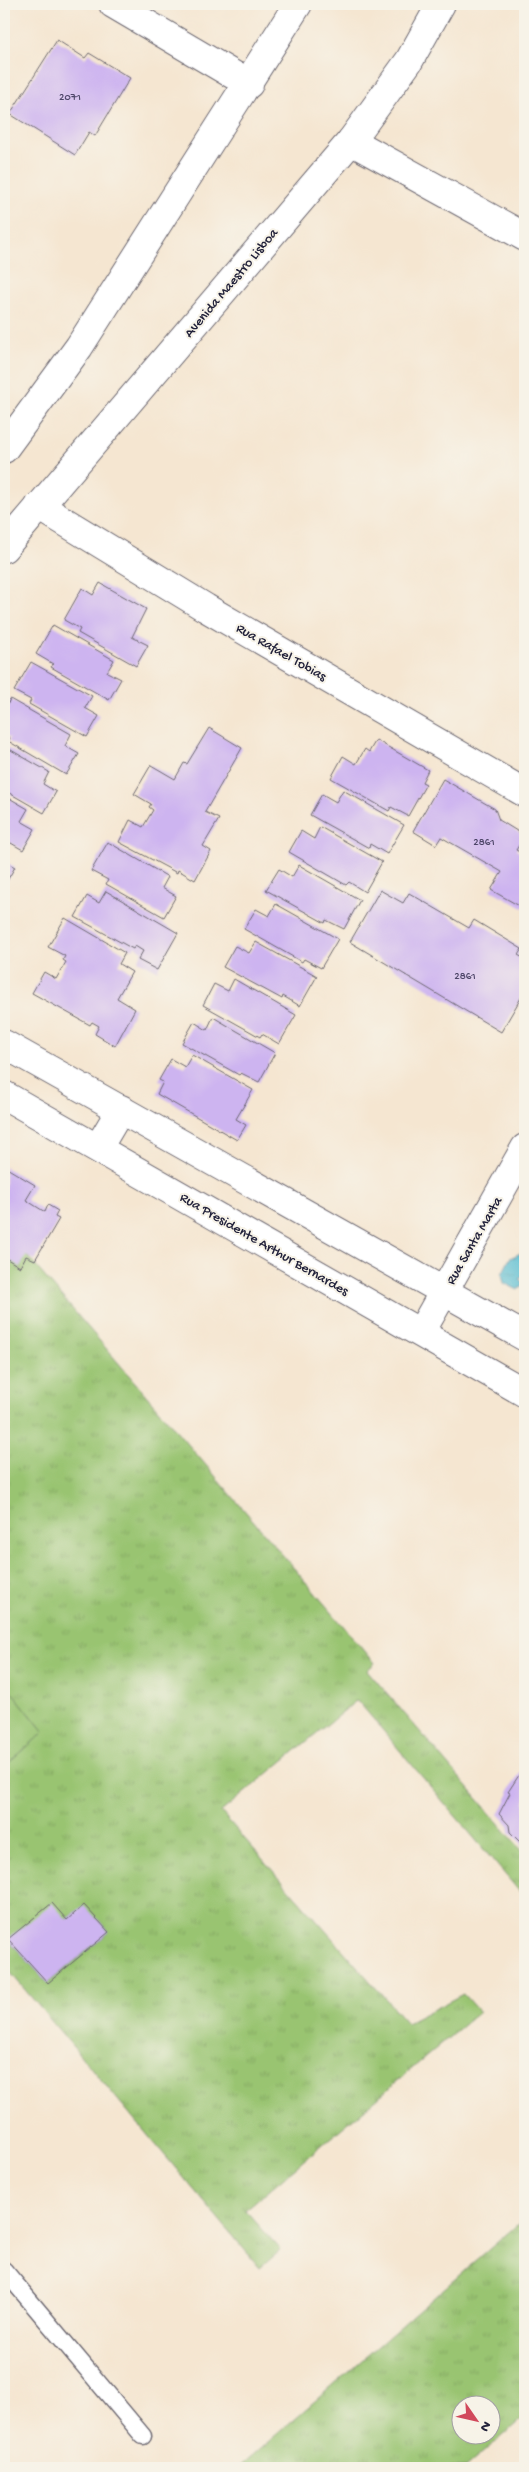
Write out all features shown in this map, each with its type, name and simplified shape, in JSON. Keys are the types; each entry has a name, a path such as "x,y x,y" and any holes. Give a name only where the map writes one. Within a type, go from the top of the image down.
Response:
{"main road":[{"path":"113,4 249,84"},
{"path":"4,449 79,346 249,84 298,4"},
{"name":"Avenida Maestro Lisboa","path":"4,548 351,141 409,61 438,7"},
{"path":"351,141 525,237"},
{"name":"Rua Rafael Tobias","path":"39,506 206,608 525,793"},
{"path":"4,1044 525,1337"},
{"name":"Rua Presidente Arthur Bernardes","path":"4,1095 525,1393"},
{"path":"98,1148 121,1109"},
{"name":"Rua Santa Marta","path":"421,1332 525,1148"}],"lane":[{"path":"4,2270 143,2436"}],"green space":[{"path":"4,1229 375,1663 367,1670 525,1854 525,1898 357,1700 221,1812 407,2023 463,1994 479,2012 245,2210 281,2250 260,2268 4,1965 4,1767 44,1732 4,1682","holes":["84,1906 109,1932 48,1983 8,1939 67,1920"]},
{"path":"4,1682 44,1732 4,1767"},
{"path":"525,2218 525,2416 502,2436 502,2394 452,2394 452,2444 493,2444 465,2468 238,2468"}],"water":[{"path":"525,1251 525,1275 519,1279 524,1283 518,1290 504,1283 502,1274 510,1258"}],"building":[{"path":"57,40 85,58 89,53 130,78 95,136 89,132 75,155 10,114"},
{"path":"100,583 146,609 132,637 148,645 136,666 78,633 80,629 64,620 82,588 93,595"},
{"path":"53,625 114,660 107,672 121,679 109,700 51,667 53,664 36,654"},
{"path":"31,662 92,696 85,708 99,716 87,737 29,704 31,700 14,691"},
{"path":"10,699 71,734 65,746 79,754 66,775 8,741 10,738 4,734 4,712"},
{"path":"209,728 242,748 205,812 219,819 203,846 211,851 195,880 178,870 177,873 119,842 130,820 143,827 153,810 149,807 151,804 134,794 151,765 175,779 184,763 187,764"},
{"path":"376,740 428,770 422,782 426,784 408,816 391,807 389,811 331,778 343,756 356,764 365,749 369,752"},
{"path":"4,746 49,772 43,784 56,792 44,813 4,790"},
{"path":"443,779 495,809 499,820 525,836 516,850 525,855 525,904 523,908 491,890 502,872 441,837 436,845 413,831"},
{"path":"343,790 404,825 387,854 370,844 369,848 310,815 322,794 336,802"},
{"path":"4,795 28,809 21,821 35,829 23,850 4,839"},
{"path":"320,827 382,862 365,892 349,882 346,885 289,852 301,831 314,839"},
{"path":"108,842 168,877 162,888 176,896 164,917 106,884 108,880 91,871"},
{"path":"4,861 15,867 4,886"},
{"path":"299,865 360,900 344,929 326,920 325,923 266,890 279,869 292,877"},
{"path":"380,890 403,903 409,893 469,928 474,920 522,949 518,955 525,959 525,991 501,1032 350,942"},
{"path":"106,891 178,933 157,970 138,960 143,951 135,946 133,949 75,917 87,896 99,903"},
{"path":"276,904 338,939 321,968 304,959 302,962 244,929 256,909 269,916"},
{"path":"65,918 125,953 119,964 132,972 117,998 135,1009 115,1046 95,1034 99,1026 92,1022 90,1025 32,993 44,972 56,979 66,962 63,960 65,956 48,947"},
{"path":"256,942 317,976 300,1006 283,996 282,999 223,967 235,946 249,953"},
{"path":"234,979 296,1015 279,1044 262,1034 260,1037 203,1005 214,984 228,991"},
{"path":"213,1017 275,1053 259,1082 241,1073 239,1075 182,1043 194,1022 207,1030"},
{"path":"192,1055 253,1090 236,1119 246,1125 237,1140 157,1094 163,1082 159,1080 171,1059 185,1067"},
{"path":"5,1167 35,1185 26,1200 45,1212 48,1205 58,1211 55,1217 59,1219 35,1260 26,1256 20,1267 4,1257"},
{"path":"525,1766 525,1847 510,1832 509,1825 499,1814 510,1793 508,1792"},
{"path":"52,1903 67,1920 84,1905 109,1932 48,1983 8,1939"}]}
